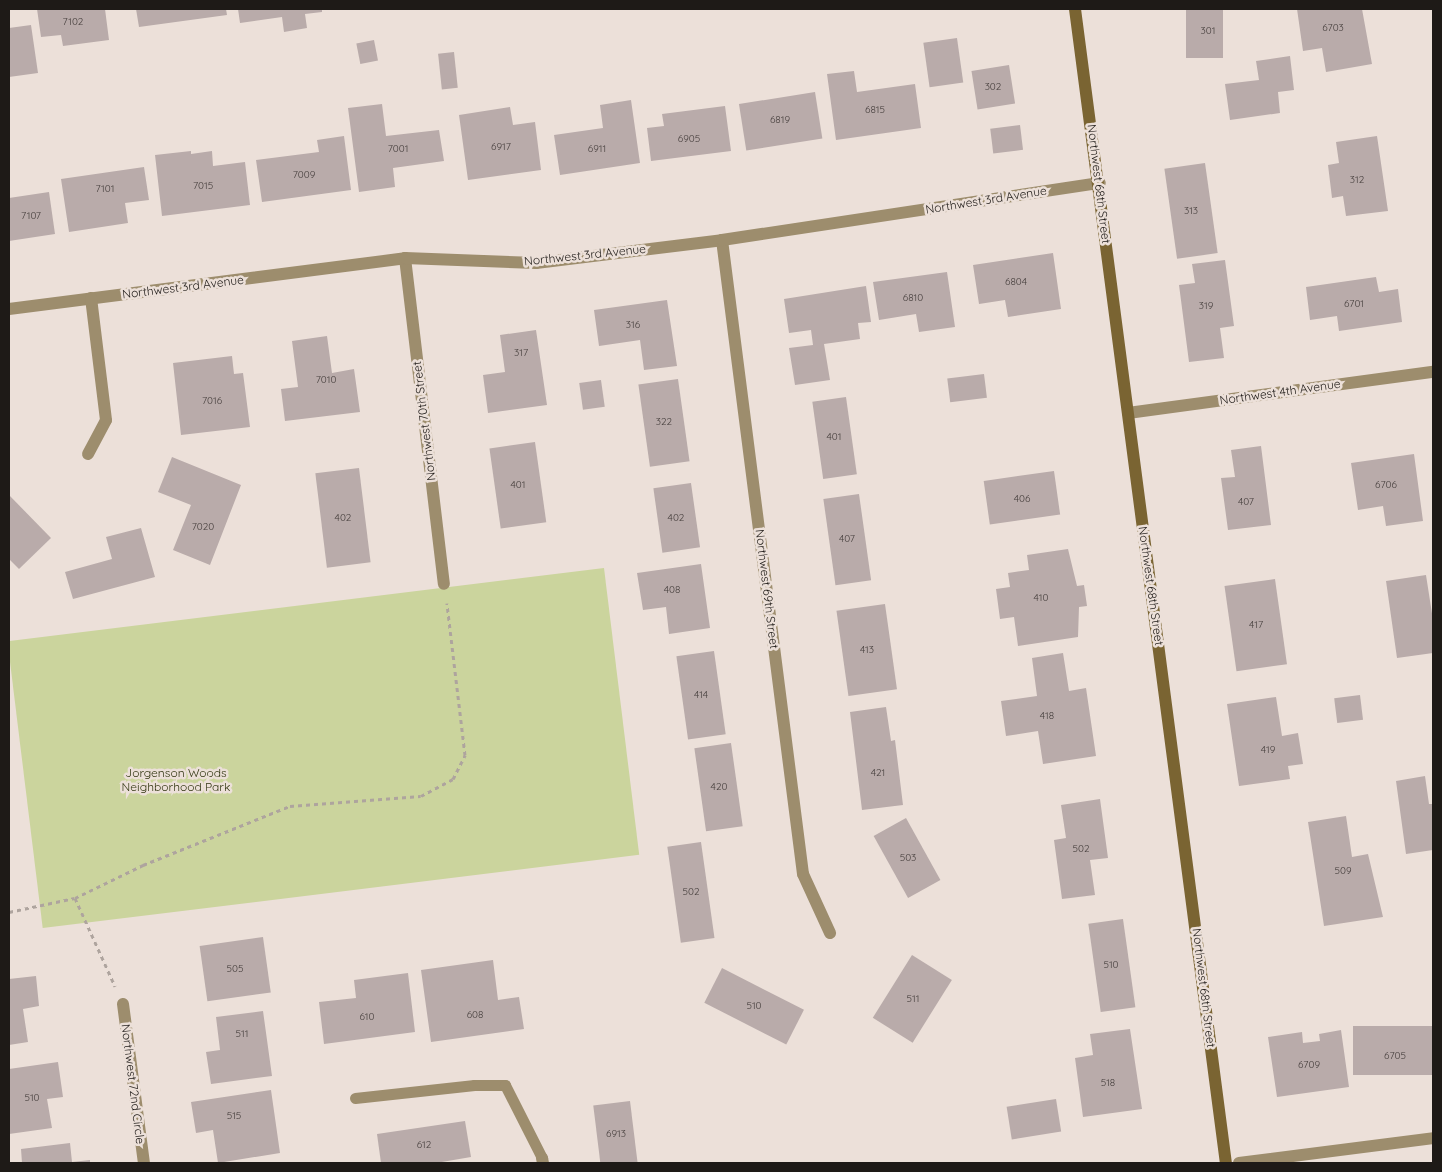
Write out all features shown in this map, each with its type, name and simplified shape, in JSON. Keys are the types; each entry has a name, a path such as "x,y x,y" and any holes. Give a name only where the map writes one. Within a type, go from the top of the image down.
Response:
{"street":[{"name":"Northwest 68th Street","path":"1075,9 1100,183 1128,413 1226,1163"},
{"name":"Northwest 3rd Avenue","path":"9,310 404,258 536,263 722,240 1100,183"},
{"name":"Northwest 69th Street","path":"722,240 803,874 830,933"},
{"name":"Northwest 70th Street","path":"404,258 444,584"},
{"path":"88,454 106,420 90,298"},
{"name":"Northwest 4th Avenue","path":"1128,413 1433,372"},
{"name":"Northwest 72nd Circle","path":"123,1004 144,1163"},
{"path":"1238,1163 1433,1138"}],"lane":[{"path":"355,1098 474,1084 505,1085 543,1160"}],"path":[{"path":"9,912 74,898 143,865 290,806 421,796 453,779 465,755 444,584"},
{"path":"74,898 123,1004"}],"green space":[{"name":"Jorgenson Woods Neighborhood Park","path":"604,568 639,855 43,928 9,641"}],"building":[{"path":"37,9 105,9 109,40 63,46 61,35 41,37"},
{"path":"136,9 226,9 227,15 139,27"},
{"path":"238,9 322,9 322,12 305,14 307,28 284,32 282,17 240,23"},
{"path":"1186,9 1223,9 1223,58 1186,58"},
{"path":"1297,9 1362,9 1372,64 1326,72 1322,48 1303,51"},
{"path":"31,25 38,73 9,77 9,28"},
{"path":"957,38 963,83 930,87 923,43"},
{"path":"374,40 378,61 360,64 356,43"},
{"path":"454,52 458,88 442,89 438,54"},
{"path":"1290,56 1294,90 1278,92 1280,113 1230,120 1225,84 1259,80 1256,61"},
{"path":"1009,65 1015,104 978,109 971,71"},
{"path":"854,71 857,92 915,84 921,128 836,140 827,74"},
{"path":"815,92 822,138 746,150 739,104"},
{"path":"631,100 640,163 560,175 554,135 603,128 600,105"},
{"path":"382,104 386,136 439,130 444,161 393,168 395,187 359,192 348,108"},
{"path":"725,106 731,151 651,161 647,128 664,126 662,114"},
{"path":"510,107 513,125 535,122 541,170 468,180 459,115"},
{"path":"1020,125 1023,150 993,153 990,129"},
{"path":"344,136 351,190 262,202 256,160 319,152 317,140"},
{"path":"1377,136 1388,211 1346,216 1343,196 1332,198 1328,165 1339,163 1336,142"},
{"path":"191,151 191,154 212,151 213,166 245,162 250,205 162,216 155,155"},
{"path":"1205,163 1218,253 1177,259 1164,169"},
{"path":"144,167 149,200 125,203 128,223 69,232 61,179"},
{"path":"49,192 55,234 9,241 9,198"},
{"path":"1053,253 1061,309 1008,317 1005,300 979,304 973,265"},
{"path":"1225,260 1234,326 1220,328 1224,358 1189,362 1179,285 1195,283 1192,264"},
{"path":"947,272 955,327 919,332 916,314 879,320 873,282"},
{"path":"1376,277 1379,292 1398,289 1402,322 1339,331 1337,316 1310,320 1306,287"},
{"path":"866,286 871,322 858,323 860,339 824,344 830,380 795,385 789,348 813,345 811,330 789,333 784,299"},
{"path":"667,300 677,366 644,370 640,340 599,346 594,310"},
{"path":"536,330 547,405 488,413 483,375 505,372 500,335"},
{"path":"327,336 332,373 354,369 360,412 285,421 281,389 298,387 292,341"},
{"path":"232,356 234,374 243,373 250,427 181,435 173,363"},
{"path":"984,374 987,398 950,402 947,379"},
{"path":"678,379 690,461 650,467 638,385"},
{"path":"601,380 605,407 583,410 579,383"},
{"path":"846,397 857,474 823,479 812,402"},
{"path":"535,442 546,522 501,529 489,448"},
{"path":"1261,446 1271,525 1228,530 1221,478 1235,477 1231,450"},
{"path":"1414,454 1423,521 1386,526 1383,506 1358,510 1351,463"},
{"path":"172,457 241,485 210,565 173,550 191,505 158,492"},
{"path":"359,468 371,562 327,568 315,473"},
{"path":"1054,471 1060,515 990,524 984,481"},
{"path":"691,483 700,547 662,553 653,488"},
{"path":"859,494 871,580 835,585 823,499"},
{"path":"9,495 51,538 19,569 9,559"},
{"path":"141,528 155,577 73,599 65,572 112,559 106,537"},
{"path":"1068,549 1077,586 1084,585 1087,606 1079,607 1078,637 1018,646 1014,617 1000,619 996,589 1010,587 1008,573 1029,570 1027,555"},
{"path":"701,564 710,628 669,634 666,607 643,610 637,573"},
{"path":"1426,575 1433,620 1433,653 1397,658 1386,581"},
{"path":"1275,579 1287,664 1236,671 1224,586"},
{"path":"885,604 897,689 848,696 836,611"},
{"path":"714,651 726,734 688,739 676,656"},
{"path":"1063,653 1069,691 1086,688 1096,756 1043,764 1038,731 1006,736 1001,701 1037,696 1032,658"},
{"path":"1360,695 1363,720 1337,723 1334,698"},
{"path":"1276,697 1282,736 1298,733 1303,764 1288,766 1290,779 1239,786 1227,704"},
{"path":"886,707 891,741 895,740 903,805 862,810 850,712"},
{"path":"731,743 743,826 706,831 694,748"},
{"path":"1425,776 1429,804 1433,804 1433,850 1406,854 1396,781"},
{"path":"1100,799 1108,858 1090,860 1095,895 1062,899 1054,840 1066,838 1061,805"},
{"path":"1346,816 1352,857 1368,854 1383,917 1324,926 1308,822"},
{"path":"906,818 940,880 908,898 874,836"},
{"path":"701,842 714,938 681,943 667,847"},
{"path":"1123,919 1135,1007 1101,1012 1088,924"},
{"path":"263,937 271,992 207,1001 200,946"},
{"path":"912,955 952,980 913,1043 873,1018"},
{"path":"493,960 498,1000 519,997 524,1029 431,1042 421,970"},
{"path":"722,968 804,1010 786,1045 704,1003"},
{"path":"408,973 415,1032 324,1044 319,1002 356,998 354,980"},
{"path":"36,976 39,1006 23,1009 28,1042 9,1045 9,979"},
{"path":"263,1011 272,1076 211,1084 206,1052 220,1050 216,1017"},
{"path":"1353,1026 1433,1026 1433,1075 1353,1075"},
{"path":"1130,1029 1142,1109 1083,1117 1075,1058 1093,1055 1090,1034"},
{"path":"1341,1030 1349,1087 1277,1097 1268,1037 1302,1032 1303,1043 1320,1041 1319,1034"},
{"path":"58,1062 63,1097 47,1099 52,1128 9,1134 9,1069"},
{"path":"271,1090 280,1153 218,1163 213,1130 196,1133 191,1102"},
{"path":"1056,1099 1061,1132 1012,1139 1007,1107"},
{"path":"630,1101 638,1163 600,1163 593,1106"},
{"path":"465,1121 471,1157 436,1163 381,1163 377,1134"},
{"path":"70,1143 72,1162 90,1160 90,1163 22,1163 21,1149"}]}
